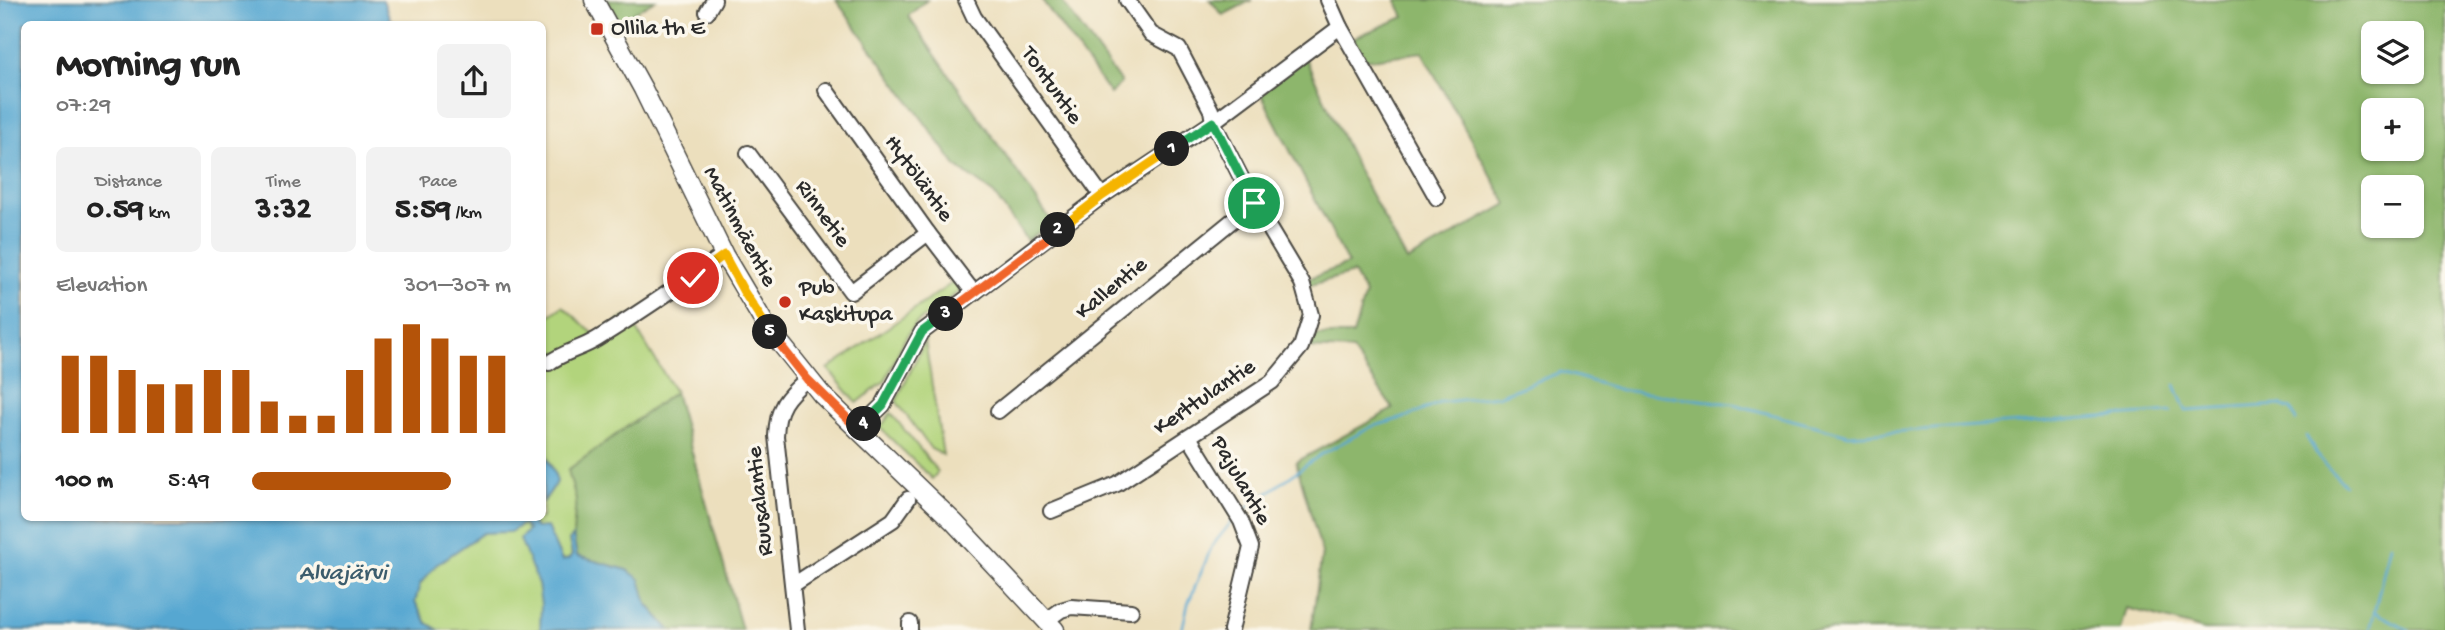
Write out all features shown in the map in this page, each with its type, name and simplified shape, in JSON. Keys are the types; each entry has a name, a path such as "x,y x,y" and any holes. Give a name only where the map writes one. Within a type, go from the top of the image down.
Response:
{"main road":[{"name":"Matinmäentie","path":"594,0 643,89 724,255 765,324 807,379 954,522 1051,625"}],"street":[{"name":"Tontuntie","path":"966,0 974,17 1102,196"},
{"name":"Kerttulantie","path":"1051,511 1117,484 1272,382 1301,346 1311,315 1302,283 1254,203 1179,49 1151,34 1127,0"},
{"path":"1328,0 1340,27 1437,198"},
{"path":"858,429 883,405 922,332 1102,196 1213,122 1340,27"},
{"name":"Hytöläntie","path":"826,90 974,293"},
{"name":"Rinnetie","path":"748,153 851,292 928,233"},
{"name":"Kallentie","path":"998,411 1254,203"},
{"path":"549,363 556,357 600,338 724,255"},
{"name":"Ruusalantie","path":"797,630 775,436 776,419 785,398 807,379"},
{"name":"Pajulantie","path":"1189,437 1241,521 1251,547 1231,630"},
{"path":"793,585 893,520 908,499"},
{"path":"1051,625 1061,610 1071,607 1131,611"}],"green space":[{"path":"607,0 655,0 619,21"},
{"path":"836,0 927,0 908,16 1052,222 1027,241 994,194 957,167"},
{"path":"1042,0 1061,0 1121,83 1110,94"},
{"path":"1210,0 1252,0 1223,15"},
{"path":"1396,0 2445,0 2445,630 2204,630 2127,608 2121,630 1311,630 1322,553 1296,462 1393,409 1352,350 1303,348 1307,335 1353,335 1365,294 1353,273 1307,286 1304,280 1348,264 1260,92 1305,58 1357,168 1407,261 1507,204 1422,52 1365,60 1353,38 1404,17"},
{"path":"958,279 961,290 914,325 885,381 857,403 828,369"},
{"path":"563,306 595,335 628,315 675,392 568,470 576,499 573,536 569,540 572,555 562,561 547,527 536,528 531,521 546,521 546,498 557,482 546,455 546,360 556,352 546,351 546,318"},
{"path":"925,341 943,455 931,449 896,401"},
{"path":"675,392 742,630 670,630 647,604 639,579 624,569 577,556 573,536 576,499 568,470"},
{"path":"891,413 938,472 932,479 880,428"},
{"path":"523,524 529,530 529,548 553,630 439,630 427,623 415,602 420,584 436,565 483,533 510,531"}],"water":[{"name":"Alvajärvi","path":"0,0 383,0 393,21 21,21 21,521 531,521 536,528 547,527 562,561 572,555 569,540 573,536 577,556 627,570 640,579 647,604 670,630 540,630 538,584 520,539 528,530 523,524 510,532 483,533 436,565 420,584 415,602 427,623 439,630 0,630"},
{"path":"546,457 554,472 557,482 546,498"}],"waterway":[{"path":"1244,510 1320,455 1371,427 1409,416 1442,402 1498,396 1561,372 1621,390 1733,404 1849,435 2171,412"},
{"path":"2175,385 2186,411 2280,405 2291,409 2296,421"},
{"path":"2306,436 2320,459 2345,485"},
{"path":"1182,630 1188,604 1212,546 1233,520"},
{"path":"2370,630 2390,545"},
{"path":"2375,612 2409,630"}],"place":[{"name":"Ollila th E","path":"597,29"},
{"name":"Pub Kaskitupa","path":"785,302"}],"route":[{"path":"693,278 724,255 744,292 792,360 822,395 858,429 883,405 922,332 1102,196 1213,122 1254,203"}]}
